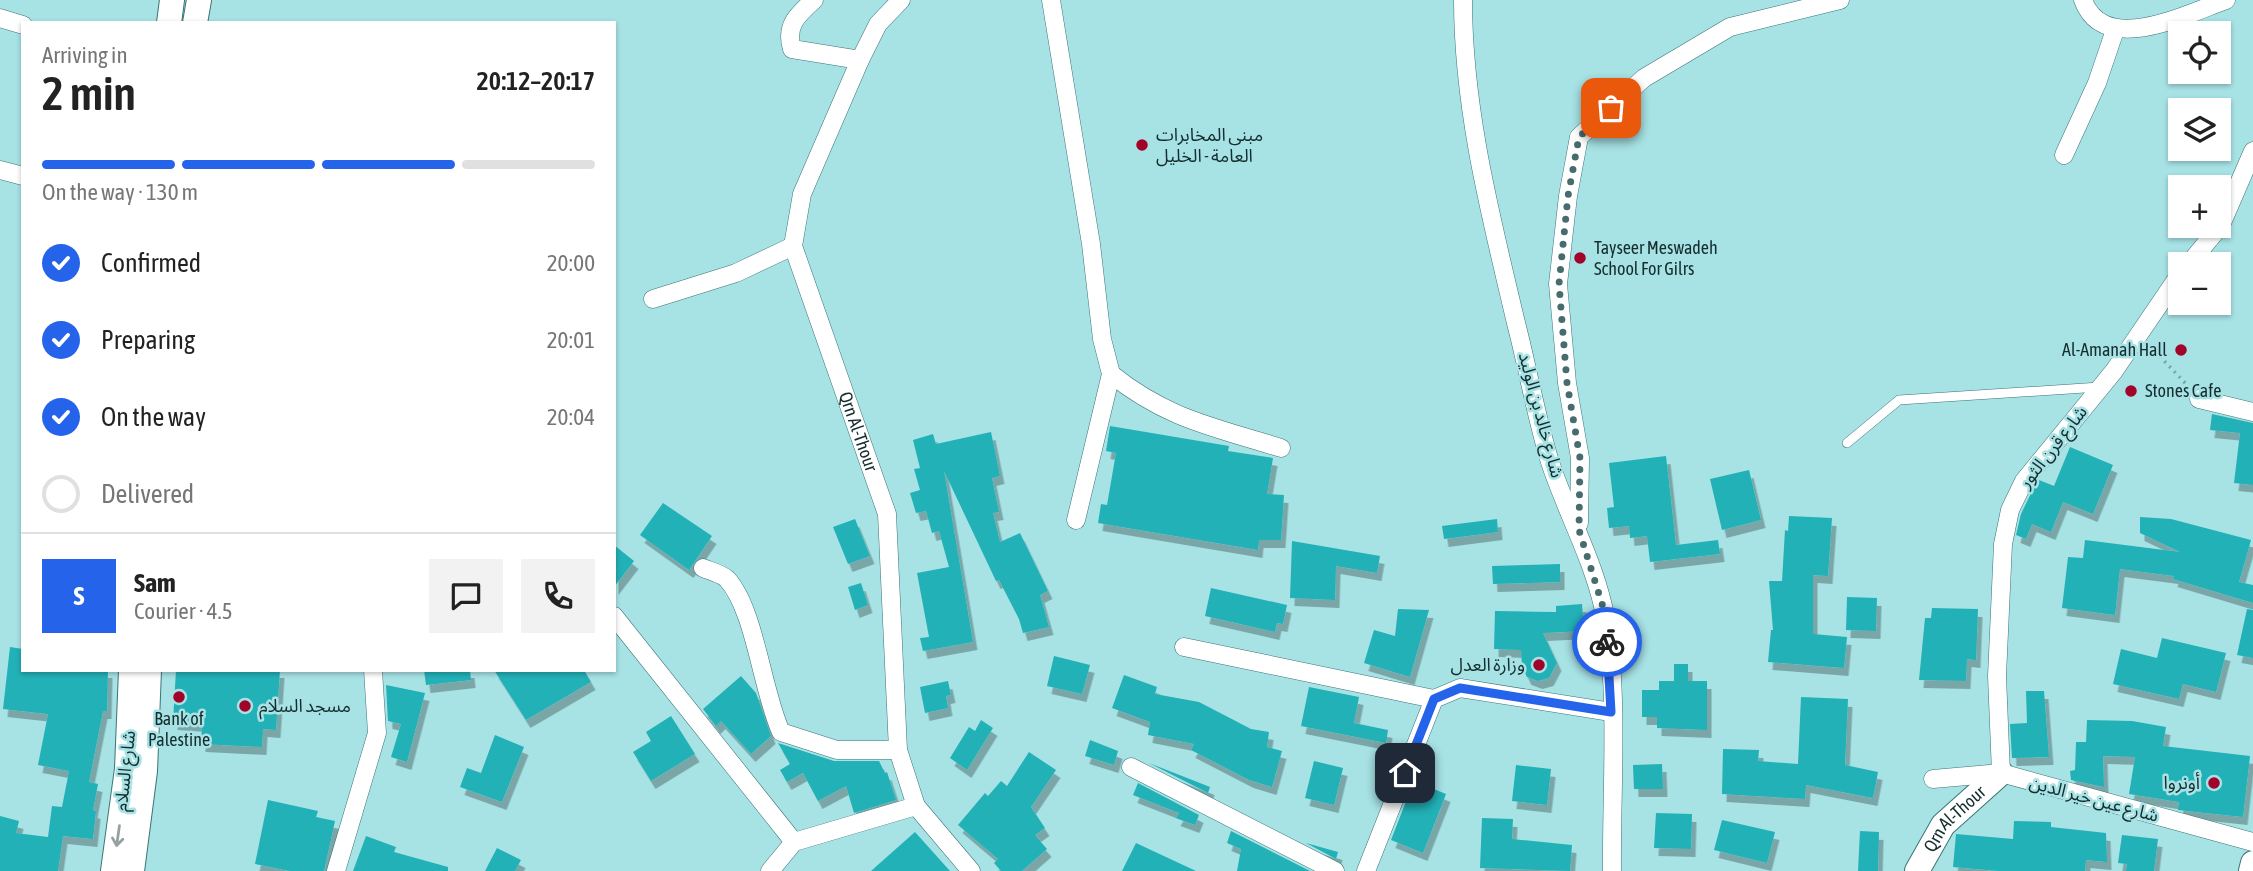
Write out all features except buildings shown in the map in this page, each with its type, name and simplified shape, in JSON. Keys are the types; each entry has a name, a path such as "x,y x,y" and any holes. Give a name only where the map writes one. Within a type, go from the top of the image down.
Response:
{"main road":[{"path":"169,21 172,0"},
{"path":"195,21 199,0"},
{"name":"شارع السلام","path":"113,871 127,769 131,672"},
{"name":"شارع السلام","path":"132,871 145,771 149,672"},
{"name":"Qrn Al-Thour","path":"1917,871 1943,825 2001,773"},
{"path":"2251,871 2253,863"}],"street":[{"path":"814,0 793,21 788,34 792,49 860,60"},
{"name":"Qrn Al-Thour","path":"901,0 878,24 860,60 802,194 793,246 887,514 898,750 916,806 971,871"},
{"path":"1051,0 1091,244 1102,339 1111,374 1076,520"},
{"name":"شارع خالد بن الوليد","path":"1463,0 1463,57 1472,124 1550,463 1579,530 1603,607 1610,657 1612,871"},
{"path":"1579,530 1580,458 1567,383 1559,284 1568,196 1579,137 1644,78 1730,27 1840,0"},
{"path":"2083,0 2096,22 2115,30 2131,29 2176,18 2226,0"},
{"path":"0,18 21,24"},
{"path":"2064,156 2098,83 2115,30"},
{"path":"2199,252 2221,225 2253,151"},
{"path":"0,170 21,175"},
{"path":"653,299 736,273 793,246"},
{"name":"شارع قرن الثور","path":"2001,773 1997,676 2003,544 2008,518 2024,481 2102,387 2168,292"},
{"path":"1111,374 1141,398 1175,416 1281,448"},
{"path":"2199,399 2253,412"},
{"path":"703,568 727,578 748,618 770,708 781,732 838,750 898,750"},
{"path":"616,619 794,842"},
{"path":"1184,646 1434,699 1460,688 1611,712"},
{"path":"336,871 377,733 373,672"},
{"path":"1366,871 1434,699"},
{"path":"1132,767 1335,871"},
{"name":"شارع عين خير الدين","path":"1933,779 2001,773 2253,842"},
{"path":"771,871 794,842 916,806"}],"lane":[{"path":"1847,443 1899,400 2102,387"}],"path":[{"path":"2139,334 2199,399"}],"way so far":[{"path":"1607,642 1603,607 1579,530 1580,458 1567,383 1559,284 1568,196 1579,137 1611,108"}],"place":[{"name":"مبنى المخابرات العامة - الخليل","path":"1142,145"},
{"name":"Tayseer Meswadeh School For Gilrs","path":"1580,258"},
{"name":"Al-Amanah Hall","path":"2181,350"},
{"name":"Stones Cafe","path":"2131,391"},
{"name":"وزارة العدل","path":"1539,665"},
{"name":"Bank of Palestine","path":"179,697"},
{"name":"مسجد السلام","path":"245,706"},
{"name":"أونروا","path":"2214,783"}],"route":[{"path":"1405,773 1434,699 1460,688 1611,712 1610,657 1607,642"}]}
